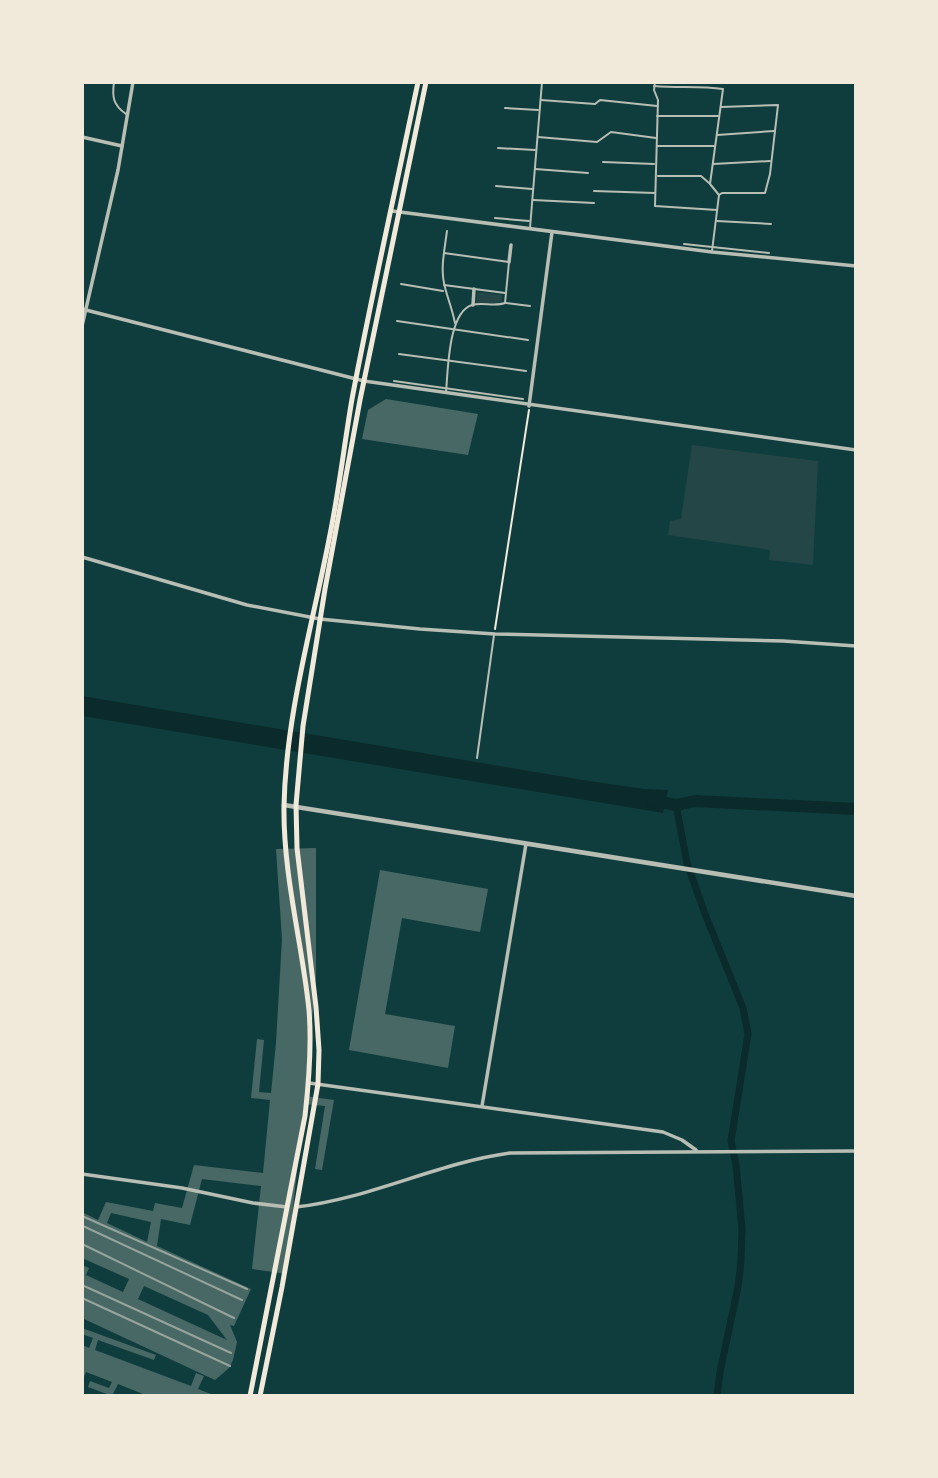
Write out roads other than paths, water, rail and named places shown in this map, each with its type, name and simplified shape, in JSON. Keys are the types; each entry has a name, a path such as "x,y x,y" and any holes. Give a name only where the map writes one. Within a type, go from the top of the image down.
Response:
{"main road":[{"path":"250,1396 288,1207 309,1083 309,1012 289,881 284,805 292,729 311,617 332,525 356,379 418,82"},
{"path":"260,1396 318,1084 316,1007 297,848 296,805 303,731 320,619 364,381 426,82"}],"street":[{"path":"82,326 122,146 133,82"},
{"path":"82,137 122,146"},
{"path":"392,211 856,266"},
{"path":"529,405 552,232"},
{"path":"509,262 511,245"},
{"path":"472,305 474,289"},
{"path":"84,309 364,381 856,450"},
{"path":"82,557 247,605 320,619 495,634 783,641 856,646"},
{"path":"284,805 856,896"},
{"path":"482,1106 526,844"},
{"path":"309,1083 663,1132 698,1151"},
{"path":"82,1174 182,1188 253,1203 296,1207 323,1203 499,1154 856,1151"}],"lane":[{"path":"114,82 114,101 118,109 128,115"},
{"path":"530,229 542,82"},
{"path":"710,184 723,89 685,89 655,84 658,107 655,206 718,210"},
{"path":"540,100 595,104 600,100 658,107"},
{"path":"719,195 765,193 778,105 720,107"},
{"path":"505,108 539,110"},
{"path":"657,116 719,116"},
{"path":"716,135 775,131"},
{"path":"537,137 597,142 611,132 656,138"},
{"path":"657,146 715,146"},
{"path":"498,148 536,150"},
{"path":"712,164 771,160"},
{"path":"603,162 655,164"},
{"path":"534,169 588,173"},
{"path":"656,176 701,176 719,195 713,250"},
{"path":"496,186 533,189"},
{"path":"594,191 656,193"},
{"path":"532,200 594,203"},
{"path":"495,218 530,221"},
{"path":"717,221 771,224"},
{"path":"446,391 454,329 451,306 446,299 441,271 447,231"},
{"path":"684,244 713,250 769,253"},
{"path":"444,253 509,262 505,303"},
{"path":"401,284 444,291"},
{"path":"443,285 506,293"},
{"path":"454,323 463,311 472,305 497,306 505,303 530,306"},
{"path":"397,321 528,340"},
{"path":"399,354 526,371"},
{"path":"394,381 446,391 523,399"},
{"path":"477,758 495,634"}],"waterway":[{"path":"651,800 676,805 695,801 856,809"},
{"path":"676,805 687,863 743,1008 748,1034 731,1141 742,1229 741,1261 717,1396"}],"railway":[{"path":"82,1216 247,1289"},
{"path":"83,1226 242,1300"},
{"path":"82,1244 234,1318"},
{"path":"82,1285 231,1353"},
{"path":"82,1298 230,1366"}]}
